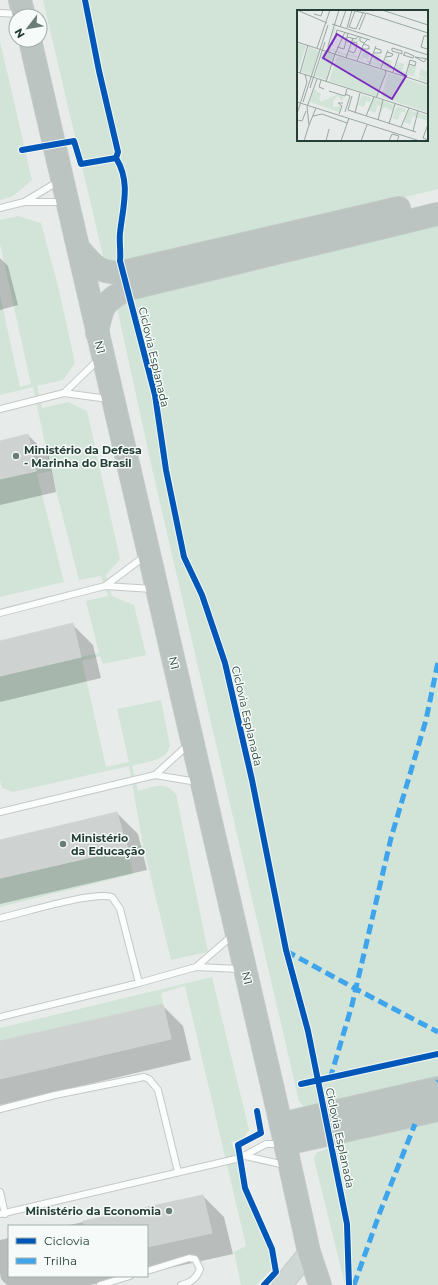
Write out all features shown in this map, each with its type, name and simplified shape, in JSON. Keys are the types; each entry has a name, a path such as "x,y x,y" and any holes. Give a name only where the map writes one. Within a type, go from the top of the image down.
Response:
{"highway":[{"name":"N1","path":"32,48 79,249 96,333 202,783 309,1252 320,1285"},
{"path":"79,249 94,265 108,273 123,272 438,199"},
{"path":"96,333 101,311 110,298 128,289 438,214"},
{"path":"283,1134 438,1088"},
{"path":"283,1134 438,1110"}],"main road":[{"path":"282,1285 309,1252"}],"lane":[{"path":"24,202 62,179"},
{"path":"0,208 24,202 67,202"},
{"path":"64,393 102,355"},
{"path":"0,409 64,393 113,400"},
{"path":"105,586 148,553"},
{"path":"0,613 105,586 157,589"},
{"path":"155,775 192,740"},
{"path":"0,812 155,775 202,783"},
{"path":"0,918 82,898 106,895 112,897 120,909 139,983"},
{"path":"196,967 236,932"},
{"path":"0,1017 139,983 196,967 245,969"},
{"path":"0,1109 47,1096 144,1077 149,1079 158,1090 178,1172"},
{"path":"0,1192 3,1214 246,1156 266,1144 273,1143 283,1134"},
{"path":"246,1156 290,1166"},
{"path":"148,1271 189,1258 195,1259 200,1269 198,1275 193,1280 181,1285"},
{"path":"100,1285 127,1277"}],"green space":[{"path":"43,0 438,0 438,189 235,239 112,262 104,260 48,21 48,8 45,8"},
{"path":"0,41 32,180 13,196 0,200"},
{"path":"18,216 41,223 59,290 75,363 63,380 37,386 42,408 68,402 87,411 120,559 106,575 112,596 134,605 146,655 103,664 100,656 82,661 106,767 129,762 117,709 161,700 170,746 168,751 159,758 132,766 138,791 154,786 163,786 172,790 176,794 208,952 171,960 144,849 128,852 133,874 0,907 0,879 143,845 129,766 13,792 2,788 0,780 0,676 99,653 86,601 108,596 101,576 79,580 51,471 37,474 64,582 0,597 0,479 50,467 33,387 0,395 0,295 20,387 31,384 0,244 0,220"},
{"path":"438,225 438,1082 308,1108 304,1107 299,1101 153,473 116,303"},
{"path":"212,977 249,1130 243,1139 231,1142 278,1263 256,1285 241,1285 234,1252 246,1246 185,986 161,993 163,1004 0,1041 0,1028"},
{"path":"438,1118 438,1285 345,1285 314,1159 316,1153 364,1135"}],"building":[{"name":"Ministério da Defesa - Marinha do Brasil","path":"28,434 36,471 0,479 0,441"},
{"path":"73,623 81,657 0,676 0,641"},
{"name":"Ministério da Educação","path":"117,812 127,849 0,878 0,840"},
{"path":"163,1004 171,1039 0,1079 0,1041"},
{"name":"Ministério da Economia","path":"203,1195 212,1233 148,1247 148,1225 84,1225 83,1221"}],"marked path":[{"path":"330,1079 352,1005 391,838 426,720 438,662"},
{"path":"286,951 438,1032"},
{"path":"354,1285 380,1212 415,1124"}],"cycle path":[{"name":"Ciclovia Esplanada","path":"85,0 99,71 118,152 116,158 121,167 125,185 120,236 120,261 155,395 166,470 184,557 202,595 225,663 252,780 286,950 308,1031 347,1224 349,1285"},
{"path":"22,150 74,141 81,164 116,158"},
{"path":"301,1084 438,1054"},
{"path":"257,1111 261,1133 238,1145 245,1188 272,1249 276,1272 264,1285"}],"place":[{"name":"Ministério da Defesa - Marinha do Brasil","path":"16,456"},
{"name":"Ministério da Educação","path":"63,844"},
{"name":"Ministério da Economia","path":"169,1211"}]}
